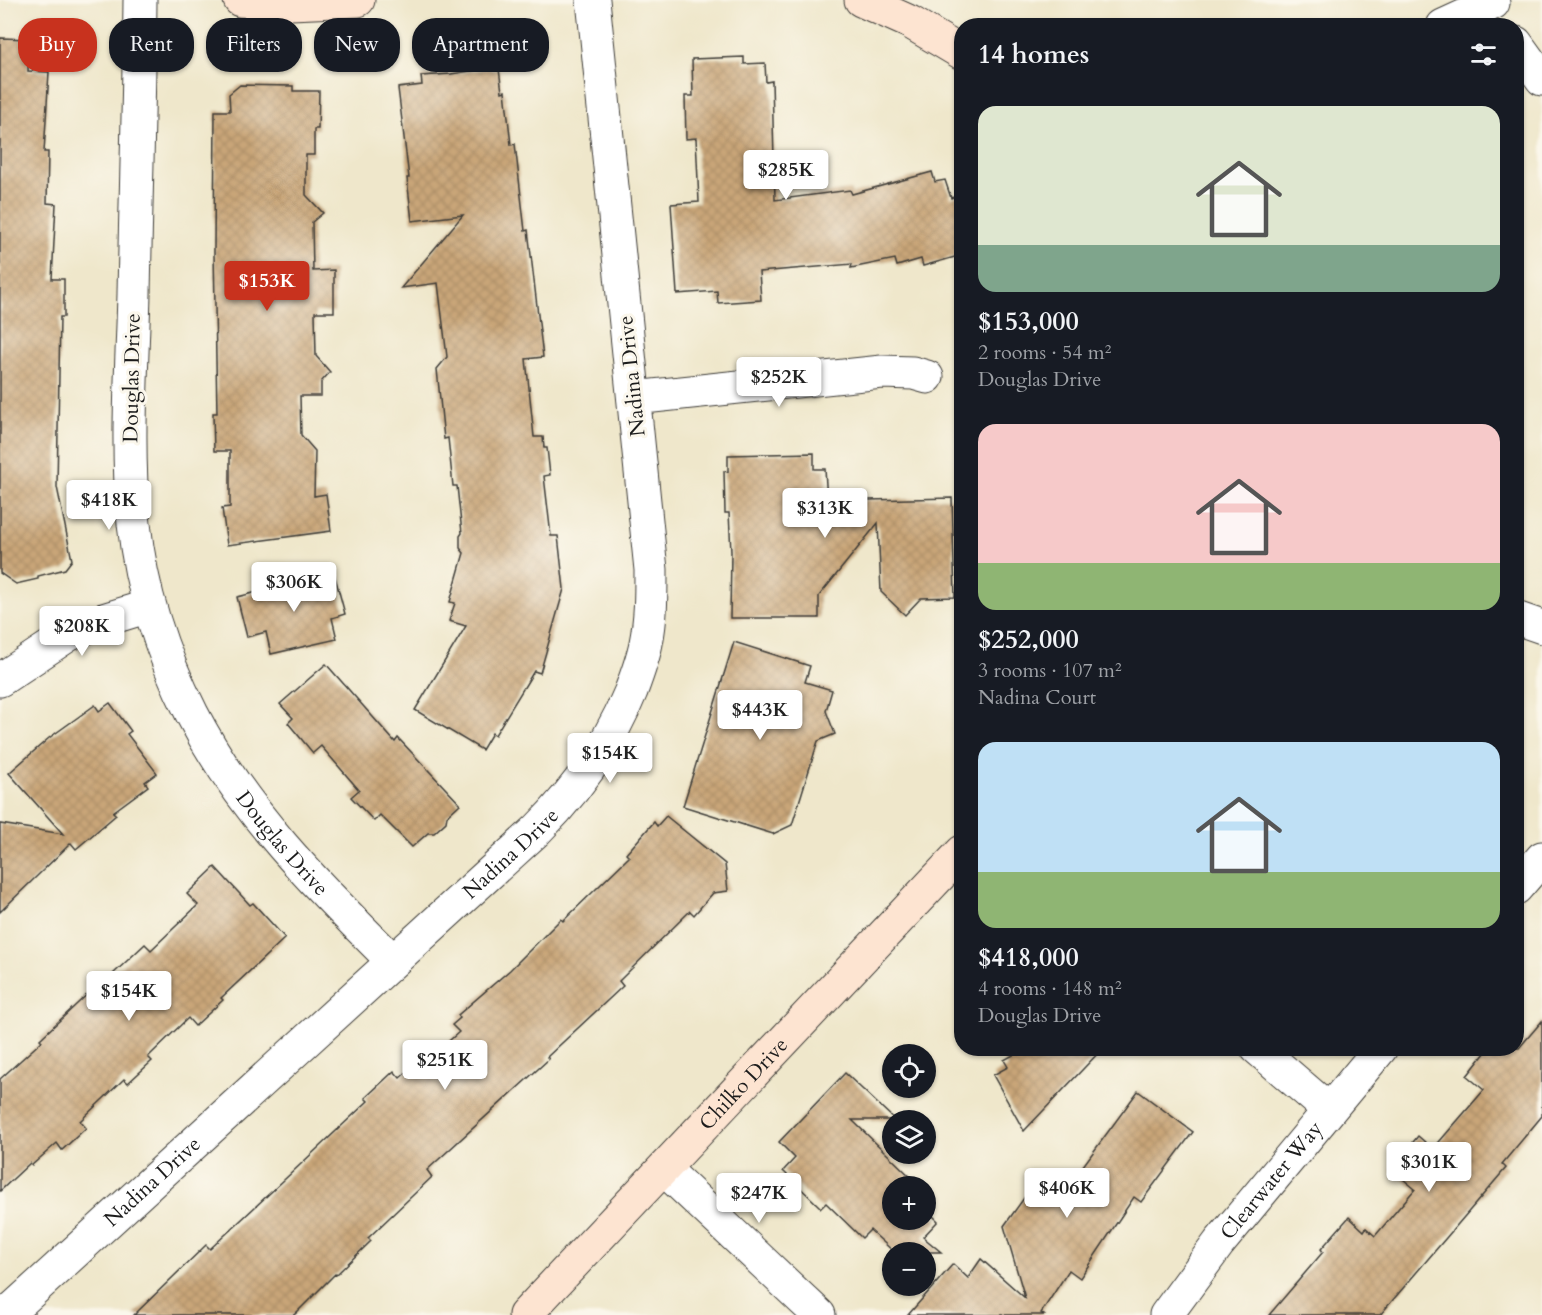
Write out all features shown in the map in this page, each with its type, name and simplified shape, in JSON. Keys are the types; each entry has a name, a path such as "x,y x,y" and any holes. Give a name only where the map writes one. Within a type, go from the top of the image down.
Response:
{"street":[{"name":"Douglas Drive","path":"140,0 130,439 134,524 140,566 150,606 176,679 192,714 230,779 297,863 393,961"},
{"path":"240,0 291,3 358,0"},
{"name":"Nadina Drive","path":"6,1315 553,815 593,765 619,719 639,671 646,645 651,596 649,544 593,0"},
{"path":"861,0 910,22 954,48"},
{"path":"1470,18 1497,10"},
{"path":"1524,55 1542,79"},
{"path":"634,398 882,372 913,373 927,377"},
{"path":"0,680 68,635 100,621 150,606"},
{"path":"1524,621 1542,627"},
{"path":"1524,879 1542,858"},
{"name":"Chilko Drive","path":"525,1315 954,861"},
{"path":"1266,1056 1329,1110"},
{"name":"Clearwater Way","path":"1166,1315 1219,1243 1374,1056"},
{"path":"664,1169 819,1315"}],"building":[{"path":"0,38 18,39 18,72 49,72 44,152 48,152 47,203 56,204 52,279 64,279 64,317 60,317 57,487 72,560 65,569 16,584 0,573"},
{"path":"744,57 744,64 765,63 766,82 772,81 775,200 850,190 852,194 932,172 935,182 945,180 951,198 954,197 954,257 923,266 921,259 897,266 895,259 851,268 852,264 759,272 761,300 718,303 717,291 677,294 671,204 699,202 696,138 686,139 685,96 693,96 692,59"},
{"path":"499,72 502,92 505,91 511,145 515,144 525,231 528,230 543,357 526,359 534,437 543,437 544,448 547,448 550,475 544,476 551,536 558,536 564,589 540,673 534,671 495,735 492,733 482,750 415,710 466,626 449,621 455,603 450,602 464,553 460,548 462,533 457,486 453,486 448,438 444,439 437,369 447,357 438,283 401,288 463,215 412,221 398,88 422,85 421,76"},
{"path":"240,85 293,86 293,91 319,91 318,129 314,129 314,155 306,155 306,195 323,213 312,222 313,271 334,270 334,312 315,312 316,356 330,372 321,382 321,396 300,396 301,435 315,451 314,496 326,494 331,531 227,545 222,508 230,507 230,451 214,451 213,413 217,413 214,252 215,111 230,111 229,94"},
{"path":"814,453 814,469 825,469 827,501 952,498 954,597 921,598 905,615 881,592 878,523 819,596 819,618 730,618 731,552 729,513 725,513 724,471 728,472 728,455"},
{"path":"334,573 345,614 332,618 337,639 271,654 266,632 247,637 237,597"},
{"path":"734,642 810,666 805,682 832,690 826,711 835,734 818,741 792,825 773,834 683,806"},
{"path":"326,664 395,742 398,738 460,804 434,833 428,833 412,847 380,815 374,821 351,797 359,790 321,746 313,753 288,723 293,718 280,704"},
{"path":"110,703 131,731 127,734 157,773 145,782 148,786 113,812 116,815 76,849 71,843 0,912 0,824 63,834 9,773 49,738 95,705 99,711"},
{"path":"666,816 725,864 728,891 713,893 694,915 690,911 619,981 623,986 547,1057 549,1059 427,1170 432,1177 368,1238 371,1241 294,1315 134,1315 206,1245 210,1249 285,1179 368,1101 365,1098 394,1071 400,1078 412,1067 415,1071 459,1032 452,1025 460,1018 458,1015 510,970 561,919 563,921 629,857 626,854 654,822 657,826"},
{"path":"215,867 285,938 221,998 223,1000 195,1026 188,1018 148,1057 152,1061 128,1083 124,1079 80,1121 86,1128 62,1150 57,1143 32,1165 30,1163 0,1191 0,1079 42,1041 40,1039 95,987 97,989 145,944 151,950 198,905 187,894"},
{"path":"1542,1021 1542,1116 1502,1164 1506,1168 1380,1315 1269,1315 1323,1252 1321,1249 1349,1217 1364,1231 1366,1228 1375,1236 1415,1189 1391,1169 1418,1136 1433,1149 1484,1090 1467,1076 1483,1056 1524,1056 1524,1042"},
{"path":"1011,1056 1095,1056 1024,1131 993,1075 1008,1067 1004,1060"},
{"path":"845,1073 884,1110 882,1110 882,1120 852,1120 882,1149 882,1164 897,1164 910,1176 882,1176 882,1230 930,1230 923,1237 929,1242 883,1242 870,1230 862,1238 826,1203 821,1208 783,1171 795,1158 779,1142"},
{"path":"1138,1091 1193,1132 1141,1202 1134,1197 1080,1278 1069,1270 1041,1313 1044,1315 908,1315 925,1296 936,1296 936,1283 953,1264 968,1278 981,1259 1025,1298 1004,1226 1037,1180 1061,1196"}]}
